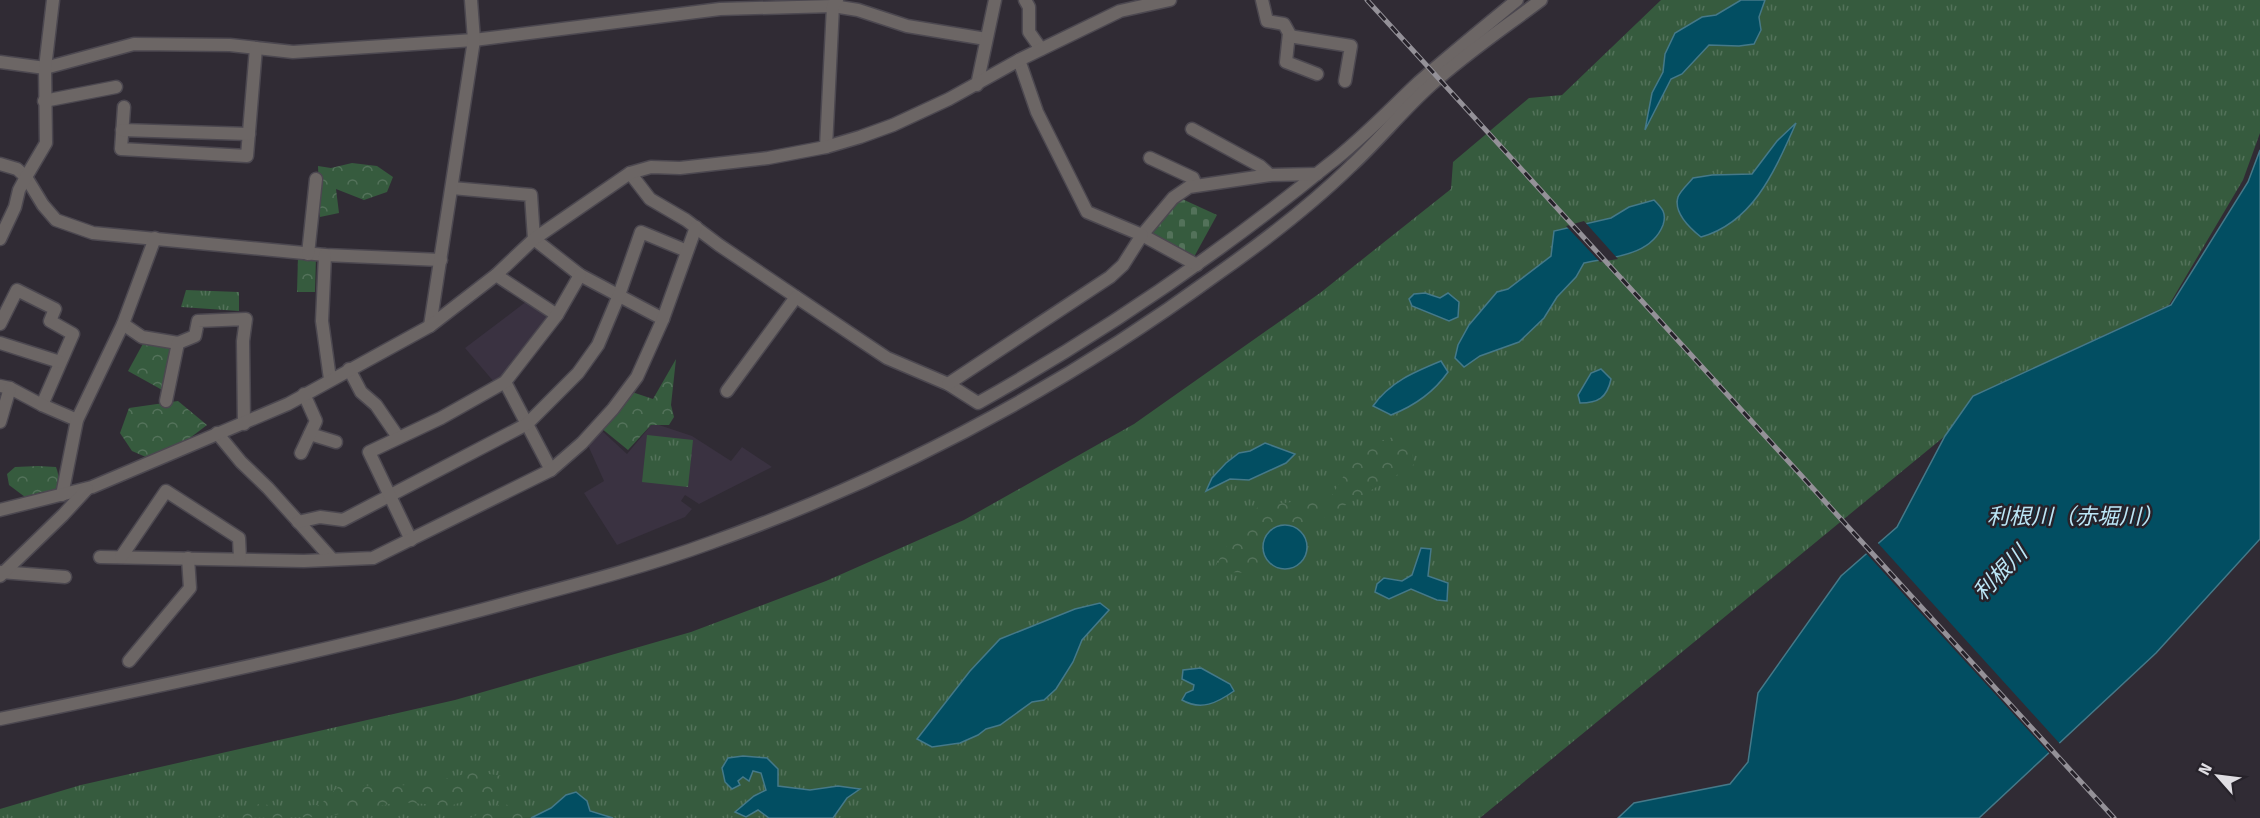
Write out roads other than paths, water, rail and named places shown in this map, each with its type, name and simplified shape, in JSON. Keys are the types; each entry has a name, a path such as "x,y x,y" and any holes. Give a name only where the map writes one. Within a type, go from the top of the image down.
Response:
{"street":[{"path":"0,238 15,207 19,190 46,142 45,68 53,0"},
{"path":"430,326 474,40 471,0"},
{"path":"976,85 995,0"},
{"path":"1025,0 1029,7 1029,32 1041,49"},
{"path":"0,510 88,488 217,433 244,424 304,394 430,326 496,275 534,239 630,173 651,167 680,168 768,158 826,147 893,125 1120,11 1150,2 1170,0"},
{"path":"1262,0 1267,21 1284,24 1289,36 1286,62 1317,74"},
{"path":"630,173 650,199 696,227 887,358 948,384 978,403 1084,342 1197,265 1317,174 1369,131 1419,83 1517,0"},
{"path":"0,718 374,639 623,572 675,556 765,522 908,460 988,420 1082,365 1214,277 1321,193 1448,69 1541,0"},
{"path":"0,62 45,68 134,44 230,45 293,52 474,40 775,4 835,3 907,26 986,39"},
{"path":"826,147 835,3"},
{"path":"1289,36 1351,46 1345,81"},
{"path":"124,107 121,149 247,156 256,48"},
{"path":"1019,60 1037,112 1087,213 1142,235 1197,265"},
{"path":"44,101 116,87"},
{"path":"1192,129 1260,166 1270,175"},
{"path":"122,130 249,134"},
{"path":"1150,158 1193,178 1196,185"},
{"path":"0,164 17,169 26,177 43,205 56,220 93,232 308,254 441,260"},
{"path":"948,384 1110,277 1124,265 1142,235 1182,190 1196,185 1270,175 1317,174"},
{"path":"308,254 316,178"},
{"path":"452,188 531,195 534,239 580,275 663,319"},
{"path":"100,557 304,561 373,558 551,470 582,443 614,409 637,377 663,319 696,227"},
{"path":"298,522 320,517 343,520 527,424 578,373 598,345 619,295 641,232 687,251"},
{"path":"62,495 77,420 123,324 155,238"},
{"path":"325,255 322,321 330,379"},
{"path":"496,275 556,315"},
{"path":"411,540 369,452 441,418 505,382 556,315 580,275"},
{"path":"0,324 17,290 55,309 50,321 73,334 42,405"},
{"path":"727,391 796,297"},
{"path":"123,324 142,337 178,343 195,336 198,321 246,319 243,340 244,424"},
{"path":"0,343 60,362"},
{"path":"166,401 178,343"},
{"path":"349,369 361,392 376,405 398,437"},
{"path":"505,382 551,470"},
{"path":"0,422 5,387 77,420"},
{"path":"301,453 316,421 304,394"},
{"path":"217,433 241,462 332,559"},
{"path":"310,434 336,442"},
{"path":"1,574 88,488"},
{"path":"122,557 166,491 239,538 240,559"},
{"path":"129,661 190,588 188,558"},
{"path":"1,574 65,577"}],"water":[{"path":"1741,0 1765,0 1759,17 1761,30 1754,44 1709,45 1682,74 1671,79 1645,130 1652,93 1663,72 1665,54 1675,33 1702,17 1716,15"},
{"path":"1796,123 1771,176 1749,207 1719,230 1701,237 1692,230 1680,215 1677,203 1679,195 1693,178 1752,174 1777,141"},
{"name":"利根川（赤堀川）","path":"2260,150 2260,539 2156,653 1979,818 1618,818 1634,803 1730,784 1748,762 1758,693 1841,576 1897,527 1945,436 1973,396 2171,305 2248,182"},
{"path":"1654,200 1663,211 1664,221 1650,243 1618,257 1584,263 1576,277 1557,297 1544,318 1519,342 1480,356 1464,367 1455,358 1458,345 1469,325 1497,292 1508,289 1551,256 1554,231 1611,218 1629,207"},
{"path":"1425,293 1440,298 1448,293 1459,302 1458,317 1449,321 1412,306 1409,299 1414,294"},
{"path":"1441,361 1448,372 1430,392 1415,403 1391,415 1373,406 1395,384"},
{"path":"1601,369 1611,379 1607,391 1597,400 1580,403 1578,395 1591,373"},
{"path":"1265,443 1295,454 1286,463 1249,480 1230,479 1206,491 1212,478 1226,463 1239,453 1250,451"},
{"path":"1285,525 1301,531 1307,547 1301,563 1285,569 1269,563 1263,547 1269,531"},
{"path":"1421,548 1431,549 1428,576 1448,583 1447,601 1437,600 1411,589 1389,599 1375,592 1377,584 1384,578 1402,581 1412,575"},
{"path":"1100,603 1109,610 1082,640 1073,662 1056,689 1044,700 1032,702 1000,725 986,729 960,743 932,747 917,739 970,671 1000,639 1075,609"},
{"path":"1201,668 1230,684 1234,691 1209,704 1196,705 1182,700 1186,693 1193,690 1194,685 1182,679 1183,670"},
{"path":"743,756 767,758 778,769 778,786 810,790 838,786 860,789 847,798 833,818 769,818 758,810 746,817 735,812 754,796 766,790 761,773 753,771 749,781 743,777 738,781 740,785 732,789 725,782 722,768 728,758"},
{"path":"576,792 587,801 590,811 613,818 531,818 551,808 566,795"}],"railway":[{"path":"1367,0 2114,818"}],"water label":[{"name":"利根川","path":"2000,573"}]}
